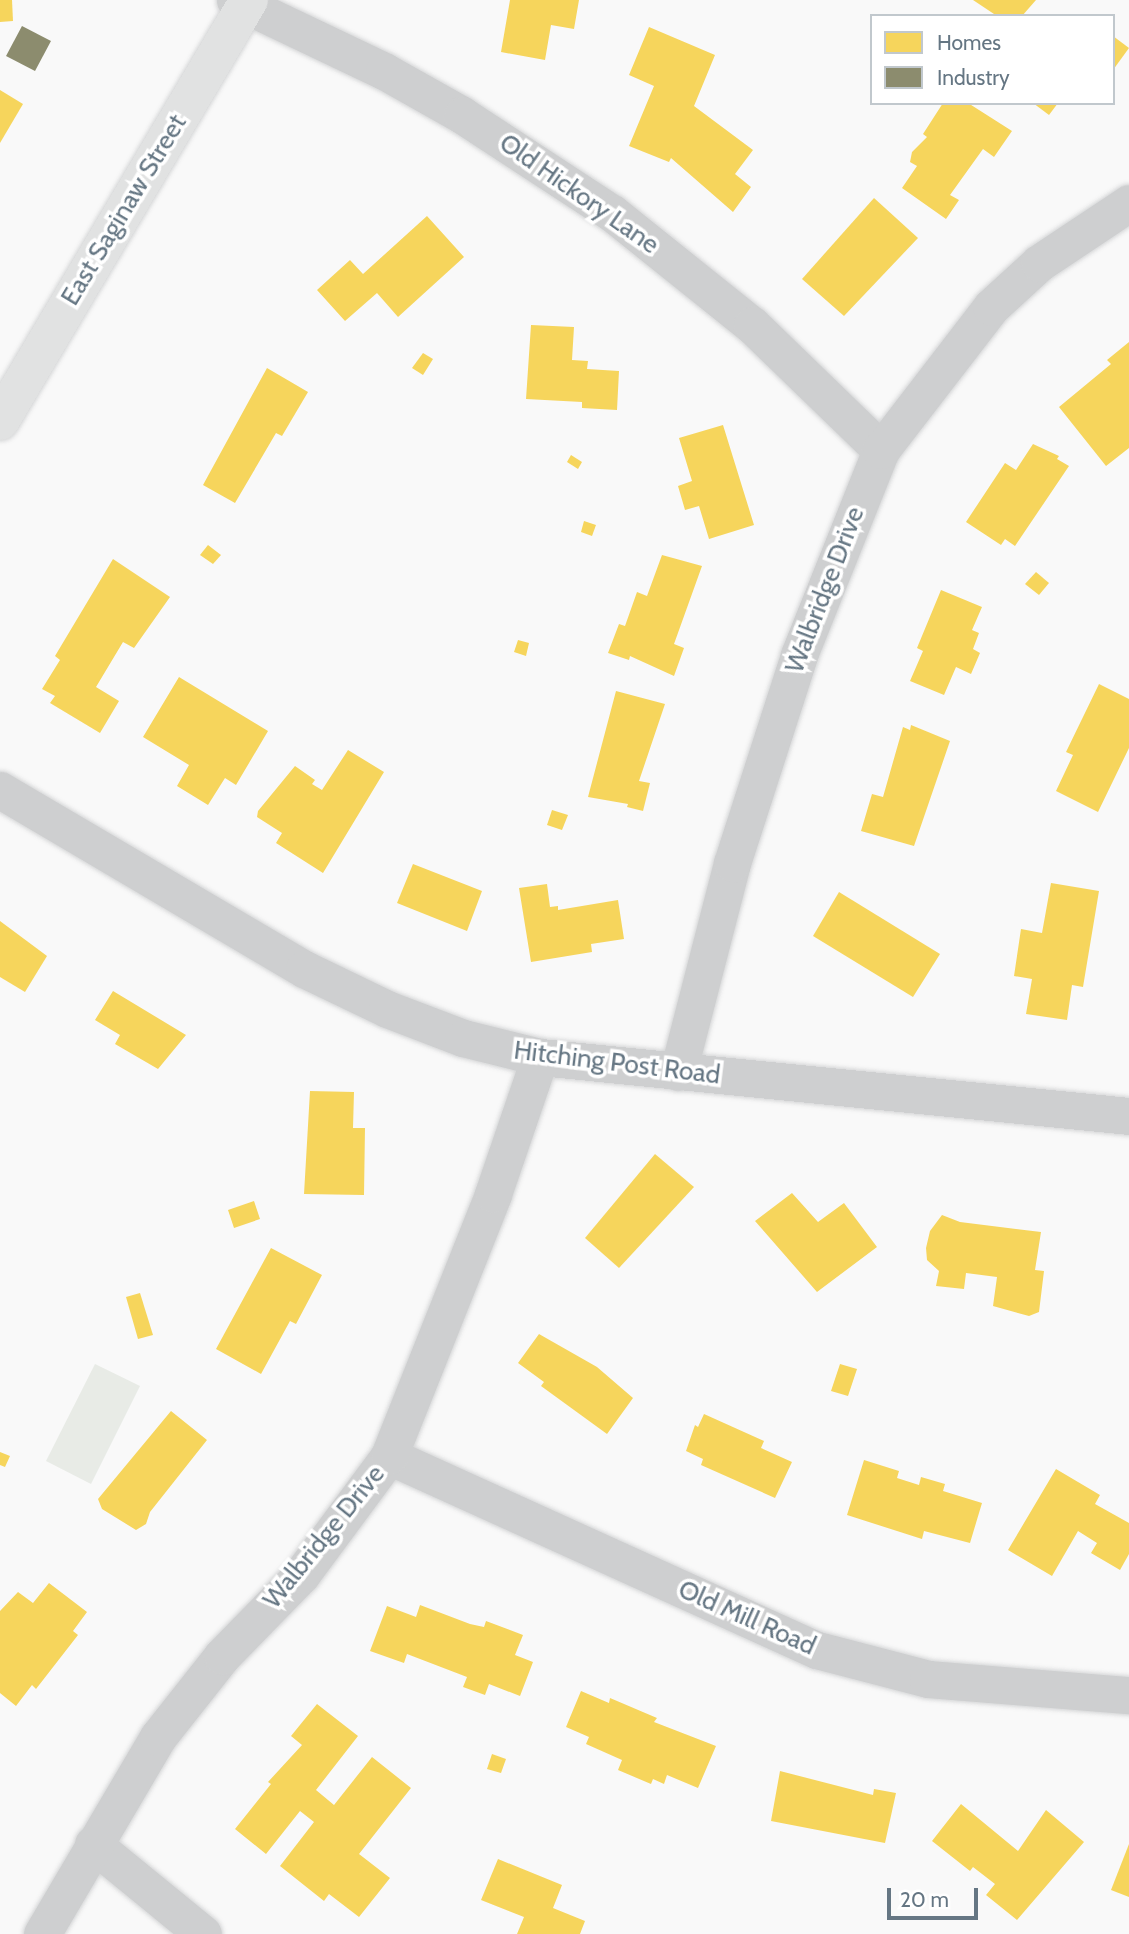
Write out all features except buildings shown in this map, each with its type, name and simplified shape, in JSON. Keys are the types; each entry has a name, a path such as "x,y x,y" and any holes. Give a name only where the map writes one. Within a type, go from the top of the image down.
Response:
{"main road":[{"name":"East Saginaw Street","path":"0,421 243,2"}],"street":[{"name":"Old Hickory Lane","path":"243,2 372,65 462,115 602,206 752,325 881,450"},
{"name":"Walbridge Drive","path":"678,1072 732,863 799,655 881,450 991,307 1039,264 1129,203"},
{"name":"Hitching Post Road","path":"0,790 304,969 413,1019 540,1057 1129,1116"},
{"name":"Walbridge Drive","path":"42,1934 158,1737 222,1656 301,1574 389,1456 493,1194 540,1057"},
{"name":"Old Mill Road","path":"389,1456 817,1650 928,1679 1129,1695"},
{"path":"93,1844 203,1934"}],"shaded area":[{"path":"95,1364 140,1386 91,1484 46,1461"}]}
